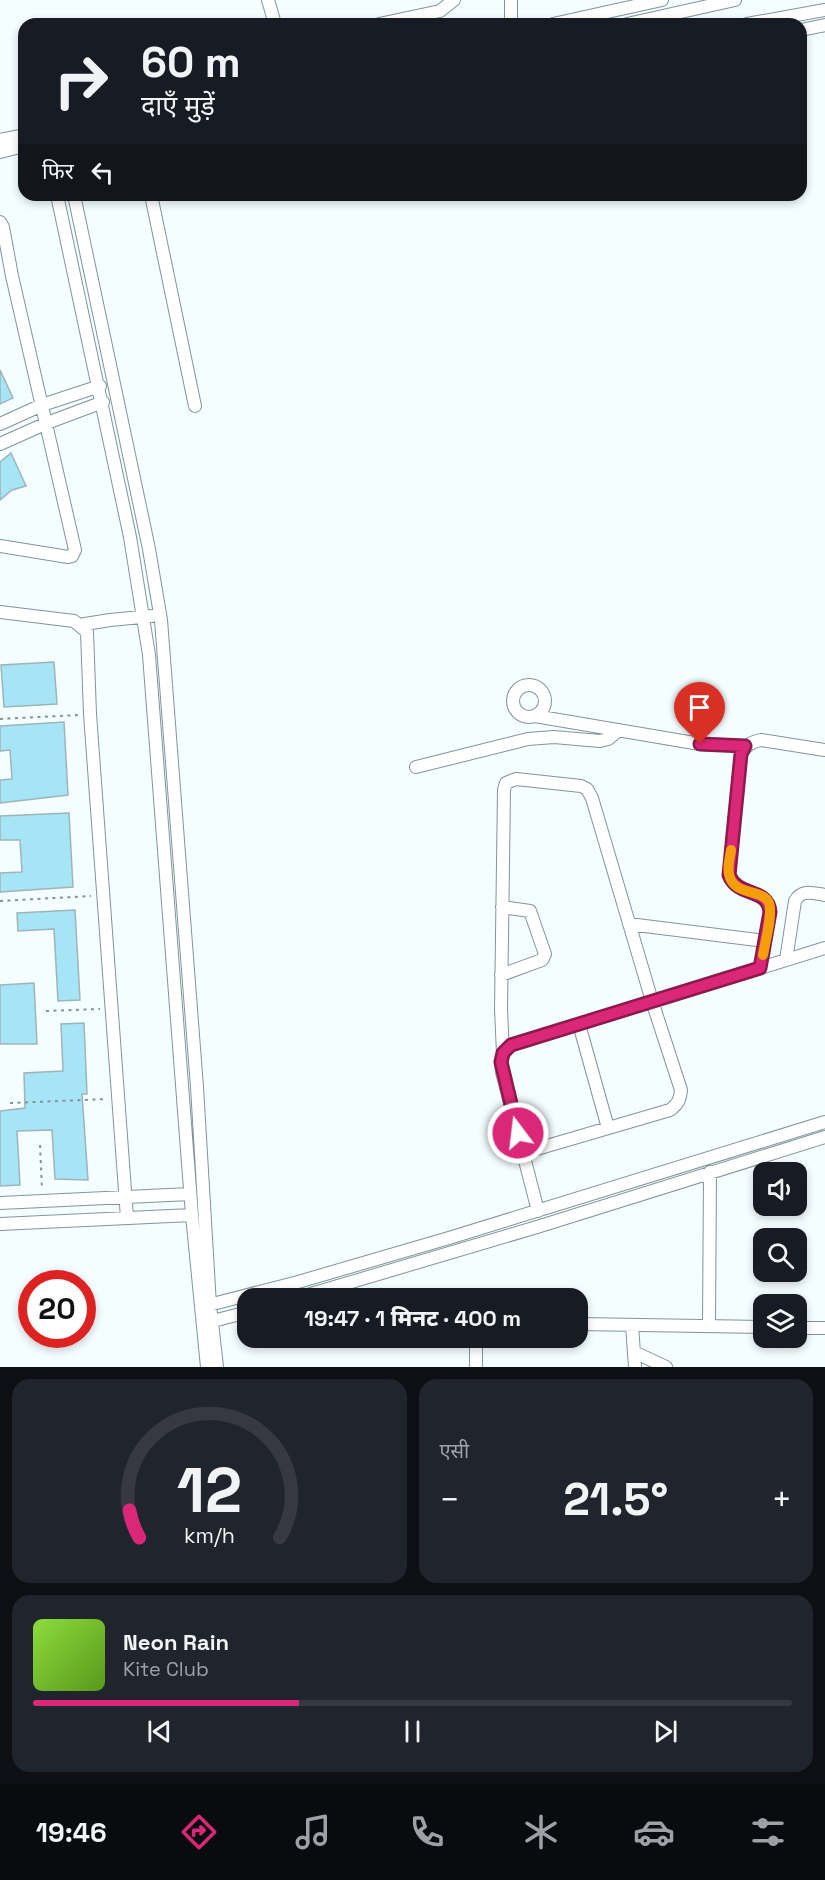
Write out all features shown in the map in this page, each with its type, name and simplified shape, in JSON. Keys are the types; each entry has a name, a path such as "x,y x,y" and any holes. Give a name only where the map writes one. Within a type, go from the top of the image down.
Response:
{"street":[{"path":"268,0 272,18"},
{"path":"407,18 440,11 454,0"},
{"path":"511,0 511,18"},
{"path":"580,18 662,0"},
{"path":"654,18 735,0"},
{"path":"780,18 825,10"},
{"path":"807,29 825,25"},
{"path":"0,140 18,136"},
{"path":"0,152 18,148"},
{"path":"58,201 100,386 145,616 192,1215 207,1323 217,1367"},
{"path":"75,201 149,549 160,615 192,1018 205,1306"},
{"path":"153,201 195,406"},
{"path":"0,222 5,234 12,276 75,554 68,557 0,546"},
{"path":"0,424 42,405 100,386"},
{"path":"0,444 103,402"},
{"path":"0,612 74,621 87,632 90,714 128,1218"},
{"path":"79,626 160,615"},
{"path":"535,716 700,744 745,746"},
{"path":"416,767 528,739 554,737 600,741 608,739 619,730"},
{"path":"760,968 770,904 766,899 740,889 732,883 729,875 741,754 745,746 752,741 761,740 825,750"},
{"path":"523,1153 670,1110 680,1099 681,1090 592,798 587,789 581,786 516,779 507,783 504,790 501,975 503,1053 501,1062 502,1072 538,1211"},
{"path":"786,960 795,901 798,896 807,892 825,895"},
{"path":"501,975 542,960 545,954 530,911 502,908"},
{"path":"629,924 765,941"},
{"path":"503,1053 511,1045 825,948"},
{"path":"579,1024 608,1128"},
{"path":"205,1306 298,1282 538,1211 825,1122"},
{"path":"338,1288 825,1137"},
{"path":"709,1326 710,1172"},
{"path":"0,1203 190,1194"},
{"path":"563,1203 568,1217"},
{"path":"0,1224 192,1215"},
{"path":"207,1323 237,1315"},
{"path":"207,1323 207,1367"},
{"path":"588,1324 753,1327"},
{"path":"632,1325 635,1367"},
{"path":"807,1328 825,1328"},
{"path":"476,1348 476,1367"},
{"path":"634,1352 666,1367"}],"path":[{"path":"0,719 90,714"},
{"path":"0,901 103,896"},
{"path":"46,1011 112,1008"},
{"path":"10,1103 118,1099"},
{"path":"40,1145 43,1201"}],"building":[{"path":"0,370 13,398 0,404"},
{"path":"11,453 26,486 12,490 0,500 0,462"},
{"path":"54,662 57,704 4,707 1,665"},
{"path":"64,722 68,795 0,803 0,780 12,779 10,750 0,751 0,726"},
{"path":"69,813 73,887 0,892 0,873 22,872 20,840 0,840 0,816"},
{"path":"75,910 80,1000 58,1001 54,929 18,931 17,913"},
{"path":"34,983 37,1044 0,1044 0,985"},
{"path":"84,1023 87,1094 82,1094 88,1180 55,1179 52,1130 17,1131 20,1185 0,1186 0,1111 25,1108 24,1073 63,1071 61,1024"}],"slow traffic":[{"path":"731,850 728,868 732,883 740,889 766,899 770,904 763,955"}],"route":[{"path":"518,1133 501,1062 503,1053 511,1045 760,968 770,904 766,899 740,889 732,883 728,868 741,754 745,746 700,744"}]}
